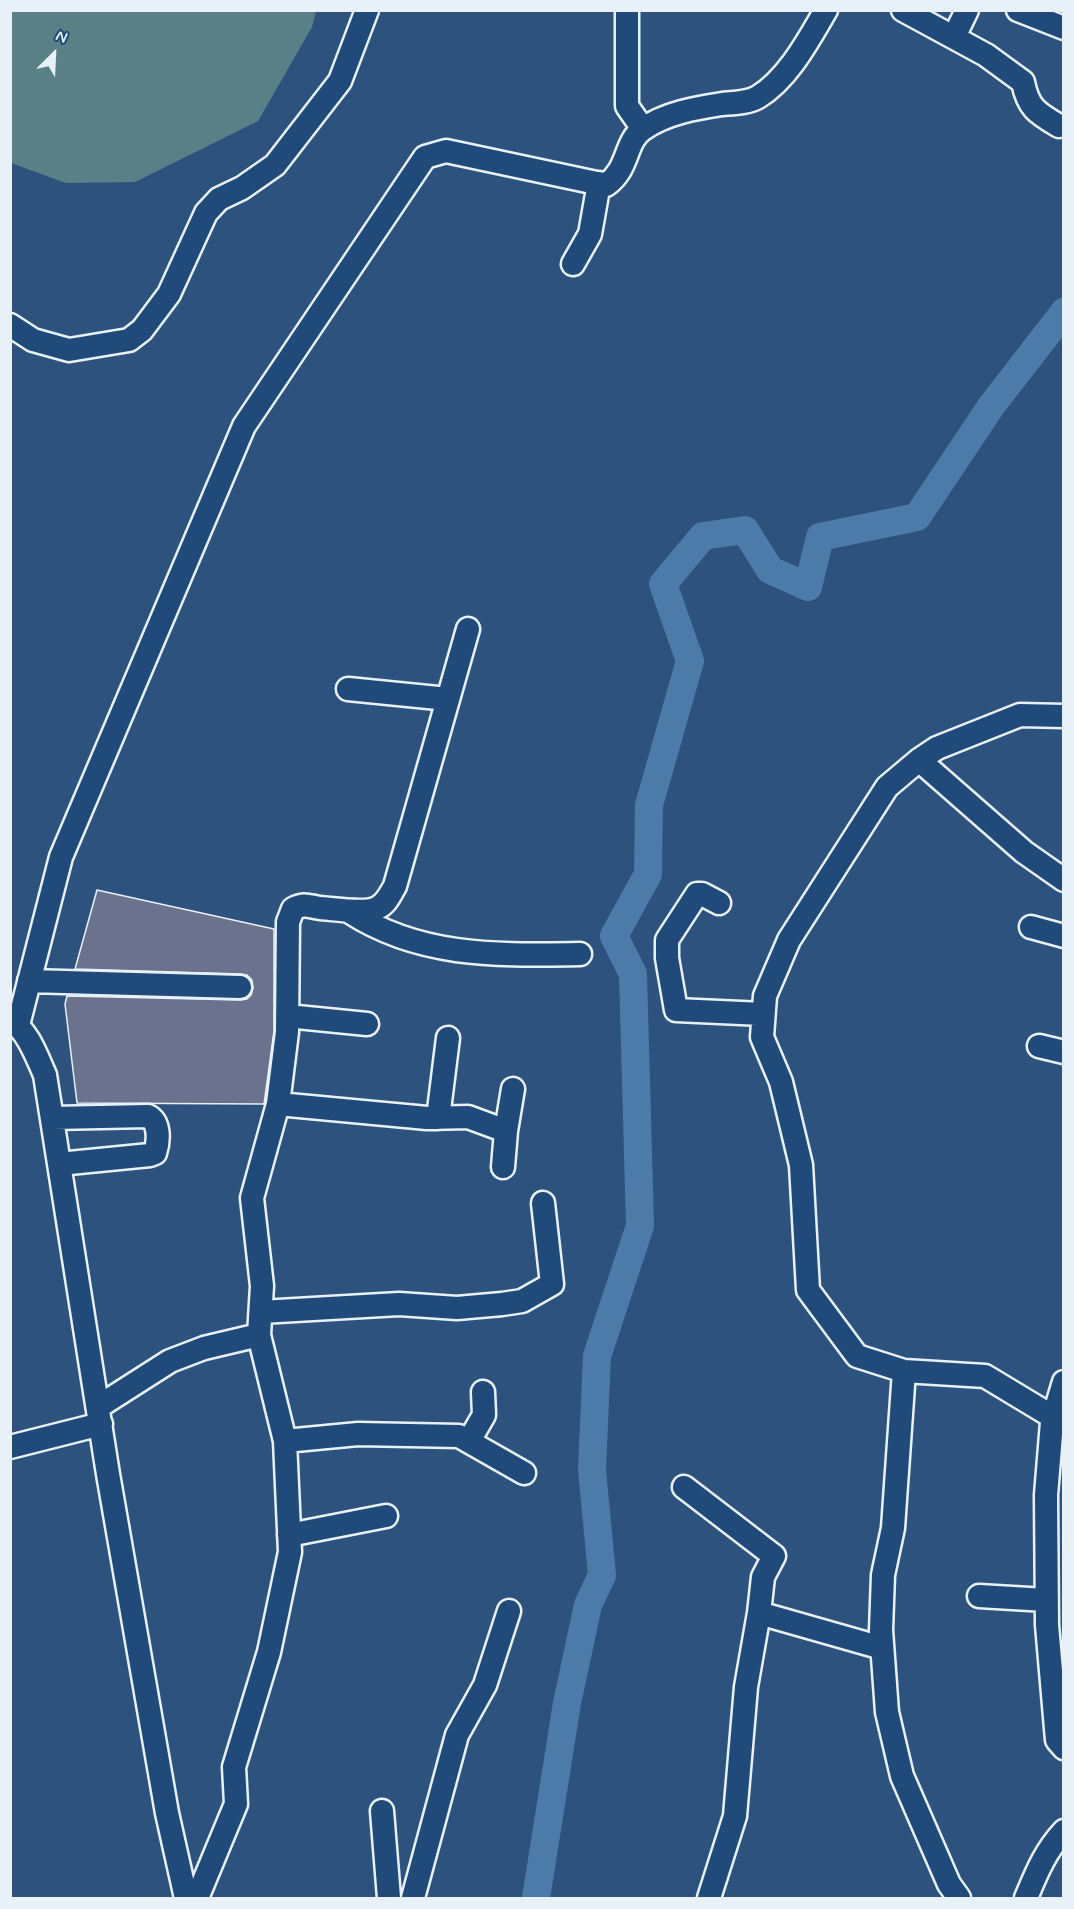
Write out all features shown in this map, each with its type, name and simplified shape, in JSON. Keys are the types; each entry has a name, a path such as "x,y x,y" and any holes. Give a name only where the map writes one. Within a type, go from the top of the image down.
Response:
{"street":[{"path":"10,325 33,340 69,350 129,340 142,330 169,294 206,213 219,200 242,188 275,165 340,81 367,10"},
{"path":"627,10 627,106 643,129"},
{"path":"186,1899 167,1813 108,1474 45,1075 32,1044 14,1022 29,981 61,857 244,426 425,157 446,151 606,185 616,178 634,136 643,129 667,117 707,106 758,98 793,64 826,10"},
{"path":"903,10 928,26 986,55 1023,82 1027,100 1039,115 1059,126"},
{"path":"954,37 967,10"},
{"path":"1018,10 1064,28"},
{"path":"573,264 590,234 599,183"},
{"path":"197,1899 236,1804 234,1767 268,1652 291,1552 285,1441 259,1335 262,1286 252,1198 278,1104 287,1032 288,922 292,909 302,904 369,911 378,908 386,901 395,886 468,630"},
{"path":"348,689 448,699"},
{"path":"1056,1423 985,1376 904,1371 857,1356 808,1290 801,1165 781,1083 762,1036 765,996 789,940 887,787 919,759 937,748 1020,715 1064,716"},
{"path":"919,759 1024,852 1064,880"},
{"path":"719,903 702,894 697,894 667,940 667,958 676,1010 764,1014"},
{"path":"346,909 366,922 440,948 490,955 580,954"},
{"path":"1031,927 1064,936"},
{"path":"29,981 240,987"},
{"path":"287,1016 367,1024"},
{"path":"438,1118 447,1038"},
{"path":"1039,1046 1064,1052"},
{"path":"503,1167 513,1089"},
{"path":"278,1104 438,1118 468,1118 506,1131"},
{"path":"52,1118 148,1116 156,1124 158,1146 155,1153 59,1164"},
{"path":"261,1312 399,1304 458,1308 522,1301 552,1284 543,1203"},
{"path":"10,1447 100,1415 170,1361 204,1348 259,1335"},
{"path":"904,1371 893,1528 883,1575 881,1630 887,1712 903,1776 949,1884 959,1899"},
{"path":"1064,1382 1046,1495 1047,1625 1057,1740 1064,1749"},
{"path":"469,1442 484,1415 483,1392"},
{"path":"285,1441 358,1434 401,1433 459,1436 524,1473"},
{"path":"684,1487 774,1556 763,1577 746,1688 735,1816 709,1899"},
{"path":"289,1535 386,1516"},
{"path":"979,1596 1046,1600"},
{"path":"413,1899 457,1735 485,1685 508,1611"},
{"path":"759,1613 882,1648"},
{"path":"382,1811 388,1899"},
{"path":"1026,1899 1037,1869 1053,1842 1064,1831"}],"green space":[{"path":"10,11 316,11 312,27 258,121 135,182 66,183 11,163"}],"building":[{"path":"97,890 274,929 274,1031 264,1104 77,1103 65,1004 67,996 240,1000 247,999 253,988 252,980 247,975 240,974 75,969"}],"waterway":[{"path":"536,1898 567,1703 588,1605 602,1575 592,1470 597,1356 640,1226 633,974 614,936 648,874 649,805 690,661 663,584 703,536 745,530 770,570 808,587 820,537 917,517 992,405 1064,312"}]}
